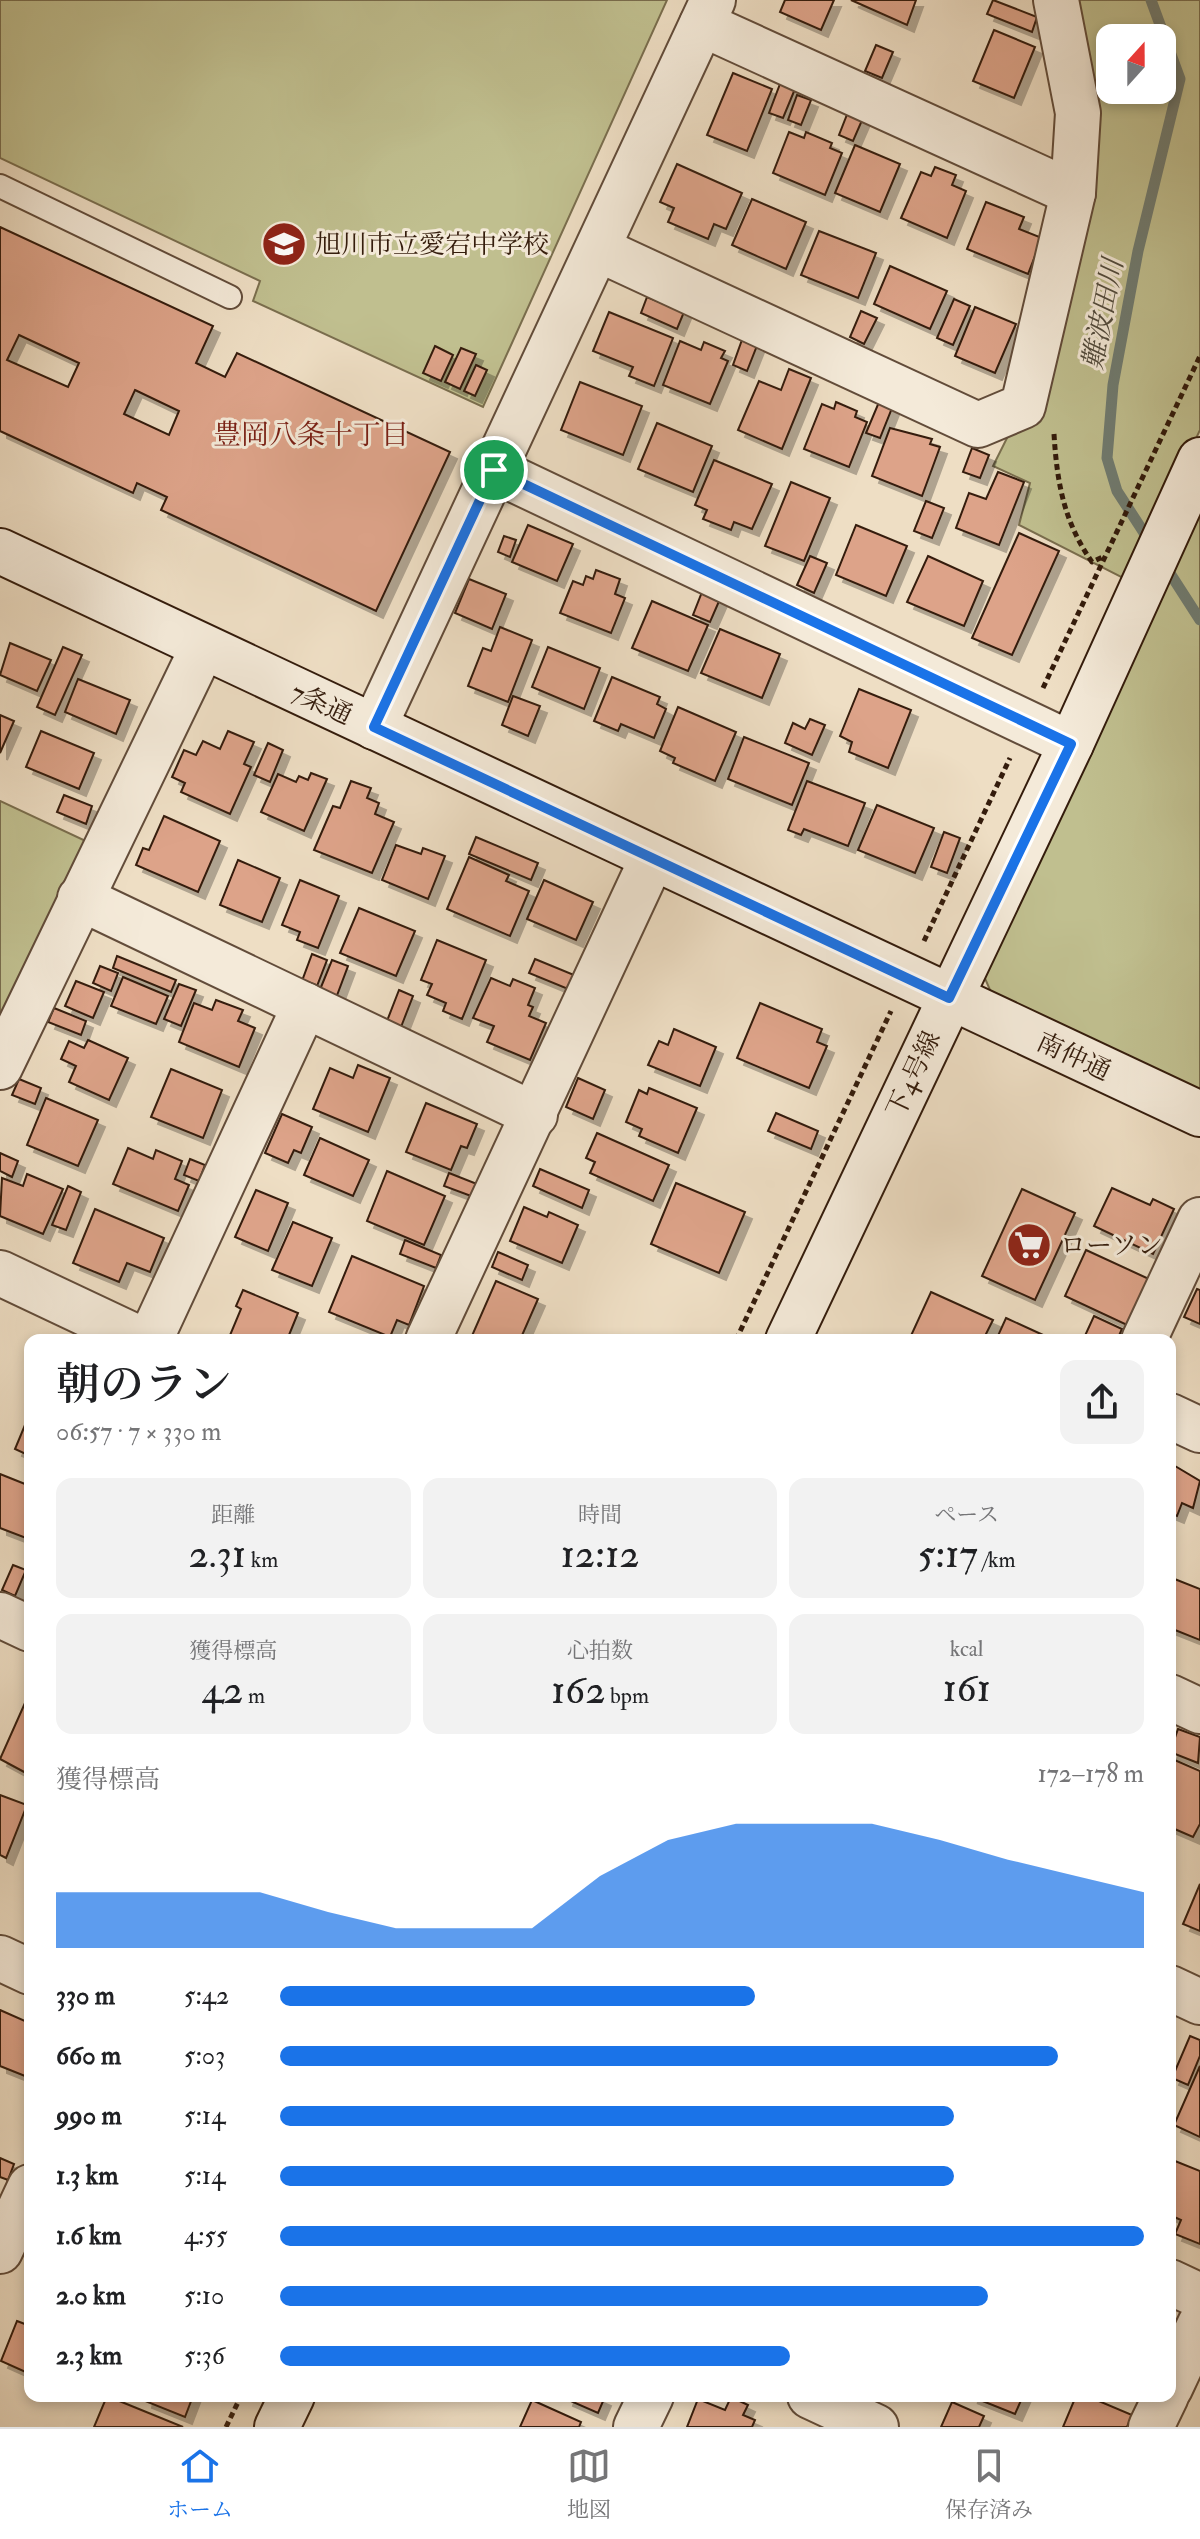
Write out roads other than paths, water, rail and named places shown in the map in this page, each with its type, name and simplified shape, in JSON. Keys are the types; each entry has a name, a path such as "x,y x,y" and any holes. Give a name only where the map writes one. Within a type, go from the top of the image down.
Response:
{"street":[{"path":"598,249 978,425 1023,406 1073,193 1078,113 1056,0"},
{"path":"374,727 708,12 1073,193"},
{"name":"下4号線","path":"791,1334 1071,744 1200,460"},
{"path":"494,470 1071,744"},
{"name":"7条通","path":"0,551 949,998"},
{"path":"0,1067 203,647"},
{"path":"431,1334 652,859"},
{"path":"80,898 535,1115"},
{"name":"南仲通","path":"949,998 1200,1114"},
{"path":"153,1334 305,1005"},
{"path":"1147,1334 1200,1220"},
{"path":"0,1273 129,1334"},
{"path":"1176,1419 1200,1430"},
{"path":"0,1615 24,1626"},
{"path":"1176,1700 1200,1711"},
{"path":"0,1958 24,1969"},
{"path":"1176,1991 1200,2002"},
{"path":"0,2251 24,2200"},
{"path":"1176,2285 1200,2296"},
{"path":"1176,2375 1200,2324"},
{"path":"277,2427 289,2402"},
{"path":"636,2427 648,2402"},
{"path":"823,2402 876,2427"},
{"path":"1151,2427 1163,2402"}],"lane":[{"path":"0,186 230,297"}],"waterway":[{"name":"難波田川","path":"1150,542 1117,491 1107,458 1113,385 1138,251 1180,79 1151,0"},
{"name":"難波田川","path":"1164,564 1200,620"}],"place":[{"name":"旭川市立愛宕中学校","path":"284,244"},
{"name":"ローソン","path":"1029,1245"}],"district":[{"name":"豊岡八条十丁目","path":"311,434"}]}
